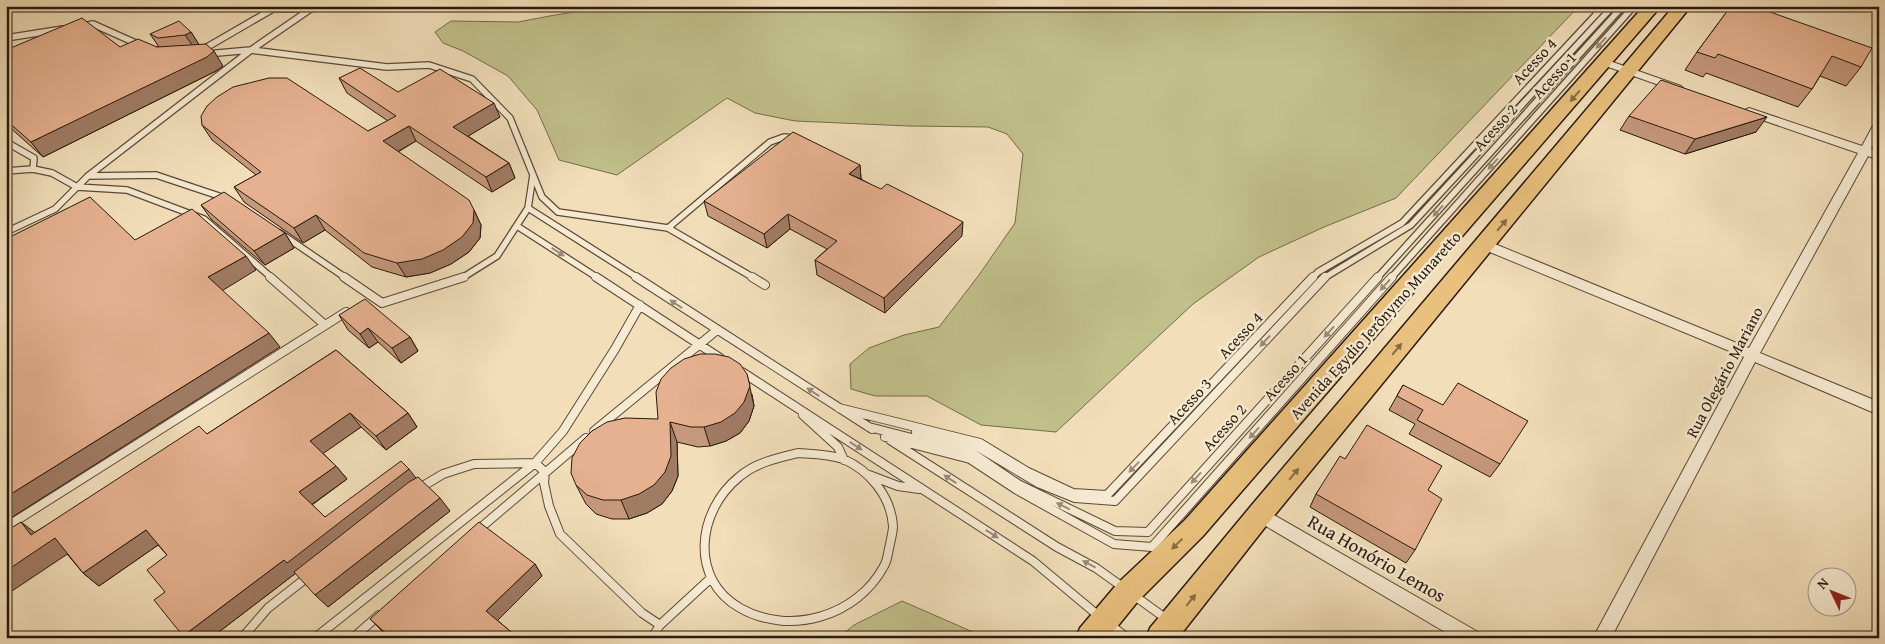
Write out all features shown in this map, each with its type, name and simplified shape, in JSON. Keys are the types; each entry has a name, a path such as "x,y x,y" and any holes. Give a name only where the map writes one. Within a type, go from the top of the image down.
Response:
{"main road":[{"name":"Avenida Egydio Jerônymo Munaretto","path":"1098,629 1128,592 1194,528 1654,6"},
{"name":"Avenida Egydio Jerônymo Munaretto","path":"1166,630 1260,514 1683,6"},
{"path":"1322,384 1354,403"}],"street":[{"path":"1604,62 1685,90"},
{"path":"1742,110 1879,156"},
{"name":"Rua Olegário Mariano","path":"1602,638 1752,355 1879,125"},
{"path":"1485,245 1879,409"},
{"name":"Rua Honório Lemos","path":"1260,514 1472,638"}],"lane":[{"name":"Acesso 4","path":"839,408 980,443 1026,471 1073,493 1106,495 1318,272 1402,224 1604,6"},
{"name":"Acesso 3","path":"853,417 978,447 1038,483 1075,498 1114,501 1326,276 1411,225 1613,6"},
{"name":"Acesso 2","path":"869,427 974,454 1018,484 1115,531 1148,532 1623,6"},
{"name":"Acesso 1","path":"885,437 970,459 1017,490 1114,544 1152,547 1634,6"},
{"path":"314,7 274,7 196,54 219,54 251,50 387,66 429,65 472,79 510,118 542,197 558,212 668,228 764,285"},
{"path":"6,232 55,209 88,176 251,50 314,7"},
{"path":"76,27 93,24 150,50"},
{"path":"6,38 68,28"},
{"path":"668,228 770,142 784,137 804,138"},
{"path":"6,142 34,158 33,169"},
{"path":"6,171 33,169 52,173 77,187 127,190 204,219 325,326"},
{"path":"88,176 156,175 233,200"},
{"path":"274,228 382,303 460,280 497,256 528,208 533,175"},
{"path":"528,208 1056,547 1096,568 1128,592 1166,630"},
{"path":"517,226 724,361"},
{"path":"364,301 372,296"},
{"path":"315,638 535,463 563,432 615,350 640,305"},
{"path":"6,528 356,306"},
{"path":"471,536 545,472 717,330"},
{"path":"733,366 1033,561 1098,629 1126,638"},
{"path":"792,404 823,435 838,446 844,460"},
{"path":"869,475 886,498 894,525 885,565 866,592 837,611 803,622 779,622 747,613 721,595 706,569 702,540 717,499 739,476 767,461 798,454 829,455 844,460 869,475 898,486 922,489"},
{"path":"407,497 443,474 474,464 535,463 545,472"},
{"path":"545,472 544,483 549,506 560,534 642,613 660,625"},
{"path":"242,638 268,608 314,571"},
{"path":"652,638 660,625 712,578"},
{"path":"353,638 382,612"}],"shaded area":[{"path":"615,6 1579,6 1396,198 1324,227 1259,257 1193,304 1056,432 981,425 927,396 875,396 851,389 850,364 869,348 904,335 939,327 979,275 1015,223 1023,154 1007,134 988,127 795,121 755,113 727,98 617,175 559,160 537,110 508,76 463,51 443,43 435,32 451,21 518,22"},
{"path":"902,601 982,636 981,638 838,638 854,625"}],"building":[{"path":"1731,6 1753,6 1872,48 1861,67 1832,56 1812,89 1718,54 1715,58 1697,52"},
{"path":"82,18 120,47 138,39 157,47 206,44 214,51 207,57 31,142 6,120 6,50"},
{"path":"179,21 191,32 185,35 158,38 150,34"},
{"path":"360,68 398,92 440,69 494,103 453,127 509,163 486,177 409,126 383,141 469,200 474,210 473,223 462,237 443,250 422,259 397,263 364,253 316,215 294,228 234,187 261,172 202,125 201,116 207,106 233,87 269,78 287,78 368,131 396,116 339,78"},
{"path":"1661,80 1767,117 1695,139 1629,116"},
{"path":"793,132 860,165 849,174 881,189 887,184 963,222 884,298 815,260 837,241 788,214 764,234 704,201"},
{"path":"224,192 285,233 254,251 201,205"},
{"path":"90,197 135,240 192,209 246,256 208,277 269,333 6,497 6,239"},
{"path":"365,299 410,337 392,348 368,328 360,334 339,315"},
{"path":"336,350 408,413 376,436 350,413 310,441 336,466 299,492 325,517 401,461 409,469 287,563 284,560 183,636 154,600 165,592 147,570 167,555 146,530 83,573 55,538 6,571 6,531 21,522 31,535 199,426 207,434"},
{"path":"700,354 715,354 729,357 740,364 747,374 750,386 744,402 735,413 721,422 704,427 691,427 670,422 671,456 665,472 654,485 639,494 621,500 603,500 587,495 576,485 571,473 572,458 580,443 592,431 607,422 625,418 658,419 656,392 661,379 671,368 684,359"},
{"path":"1458,383 1528,421 1500,464 1417,420 1423,410 1397,396 1403,385 1443,405"},
{"path":"1367,425 1442,466 1428,490 1442,499 1415,550 1316,494 1340,456 1345,459"},
{"path":"418,477 440,498 315,595 294,572 409,482"},
{"path":"479,522 535,564 486,611 516,636 514,638 391,638 370,619"}]}
